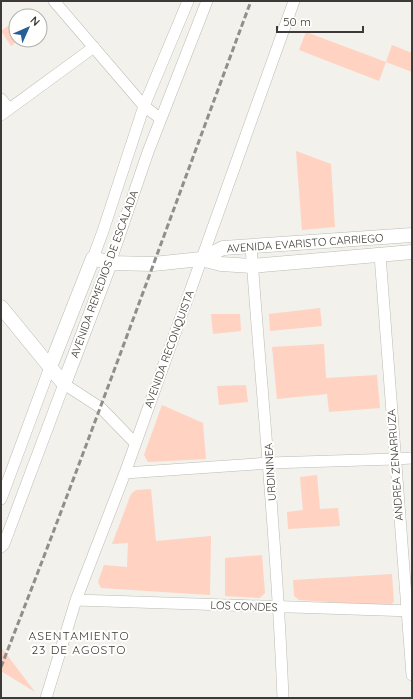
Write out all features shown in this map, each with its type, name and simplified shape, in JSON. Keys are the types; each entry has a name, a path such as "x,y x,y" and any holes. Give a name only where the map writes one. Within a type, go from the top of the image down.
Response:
{"street":[{"path":"54,1 144,106 161,119"},
{"name":"AVENIDA REMEDIOS DE ESCALADA","path":"1,499 103,231 144,106 188,1"},
{"name":"AVENIDA REMEDIOS DE ESCALADA","path":"1,548 4,544 110,263 148,152 207,1"},
{"name":"AVENIDA RECONQUISTA","path":"46,698 76,600 136,443 294,1"},
{"path":"1,99 5,112 94,47"},
{"name":"AVENIDA EVARISTO CARRIEGO","path":"201,259 223,248 412,235"},
{"name":"URDININEA","path":"251,246 269,463 279,607 283,698"},
{"name":"AVENIDA EVARISTO CARRIEGO","path":"93,258 110,263 153,264 201,259 221,264 252,266 412,252"},
{"name":"ANDREA ZENARRUZA","path":"380,255 395,459 410,611 412,675"},
{"path":"1,307 64,384 101,408 136,443"},
{"path":"125,473 269,463 412,458"},
{"name":"LOS CONDES","path":"76,600 410,611"}],"shaded area":[{"path":"8,26 8,42 1,31"},
{"path":"306,32 386,62 379,81 299,50"},
{"path":"392,45 412,53 412,72 386,62"},
{"path":"296,151 331,164 335,227 302,230"},
{"path":"320,308 322,326 270,331 269,314"},
{"path":"211,314 240,314 241,331 213,334"},
{"path":"324,344 326,378 377,375 380,408 329,412 327,394 277,399 272,347"},
{"path":"246,385 248,402 219,405 217,386"},
{"path":"162,405 203,423 206,459 148,462 144,455"},
{"path":"317,475 320,509 338,508 340,526 288,529 287,512 303,510 300,477"},
{"path":"151,489 156,541 211,536 210,595 101,588 98,582 104,565 127,567 128,543 112,544 131,494 136,490"},
{"path":"262,555 265,593 260,598 225,596 225,558"},
{"path":"392,574 394,602 389,606 299,600 294,596 293,580"},
{"path":"1,647 35,692 1,671"}],"railway":[{"path":"1,667 96,418 251,1"}],"district":[{"name":"ASENTAMIENTO 23 DE AGOSTO","path":"79,642"}]}
